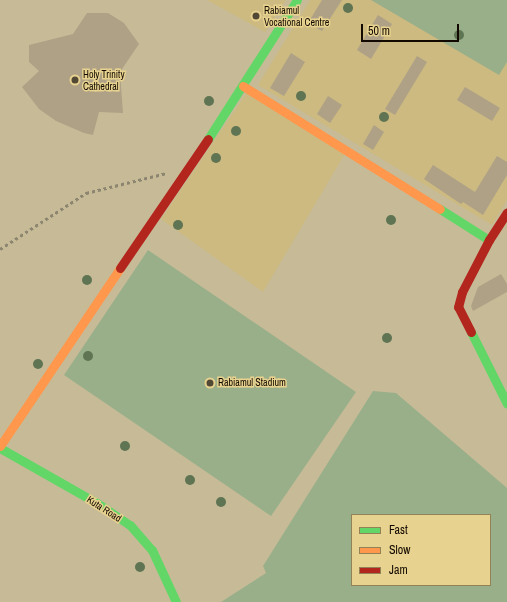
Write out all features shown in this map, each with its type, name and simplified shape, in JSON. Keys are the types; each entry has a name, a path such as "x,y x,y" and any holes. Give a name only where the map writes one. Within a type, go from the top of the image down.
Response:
{"street":[{"path":"0,447 150,224 191,166 296,0"},
{"path":"243,86 489,240"},
{"path":"507,212 489,240 462,292 458,307 507,404"},
{"name":"Kuta Road","path":"0,447 97,503 130,525 152,550 176,602"}],"path":[{"path":"0,249 86,193 169,172"}],"shaded area":[{"name":"Rabiamul Vocational Centre","path":"207,0 286,0 265,32"},
{"path":"310,0 507,0 507,200 492,225 258,85"},
{"path":"248,91 346,152 263,292 161,219"}],"green space":[{"path":"371,0 507,0 507,62 499,75"},
{"name":"Rabiamul Stadium","path":"148,250 356,392 271,516 64,375"},
{"path":"373,391 396,393 507,488 507,602 221,602 266,573 263,566"}],"building":[{"path":"322,0 342,0 322,31 308,23"},
{"name":"Holy Trinity Cathedral","path":"87,13 108,13 124,23 139,44 120,72 123,113 99,112 93,135 84,133 56,121 39,109 22,87 39,71 29,62 29,45 73,34"},
{"path":"378,15 392,24 371,59 357,50"},
{"path":"291,53 305,62 284,96 270,88"},
{"path":"417,56 427,62 395,115 385,109"},
{"path":"465,87 500,108 492,121 457,100"},
{"path":"328,96 342,105 330,123 317,114"},
{"path":"374,125 384,132 373,150 363,144"},
{"path":"497,156 507,162 507,175 483,215 463,202 461,204 424,179 433,165 475,192"},
{"path":"501,274 507,284 507,292 473,311 471,306 478,287"}],"traffic: fast":[{"path":"208,139 297,0"},
{"path":"440,209 489,240"},
{"path":"471,332 507,404"},
{"path":"0,448 97,503 130,525 152,550 176,602"}],"traffic: slow":[{"path":"243,86 440,209"},
{"path":"0,446 120,268"}],"traffic: jam":[{"path":"120,268 208,139"},
{"path":"471,332 458,307 462,292 489,240 507,212"}],"place":[{"name":"Rabiamul Vocational Centre","path":"256,16"},
{"name":"Holy Trinity Cathedral","path":"75,80"},
{"name":"Rabiamul Stadium","path":"210,383"}]}
